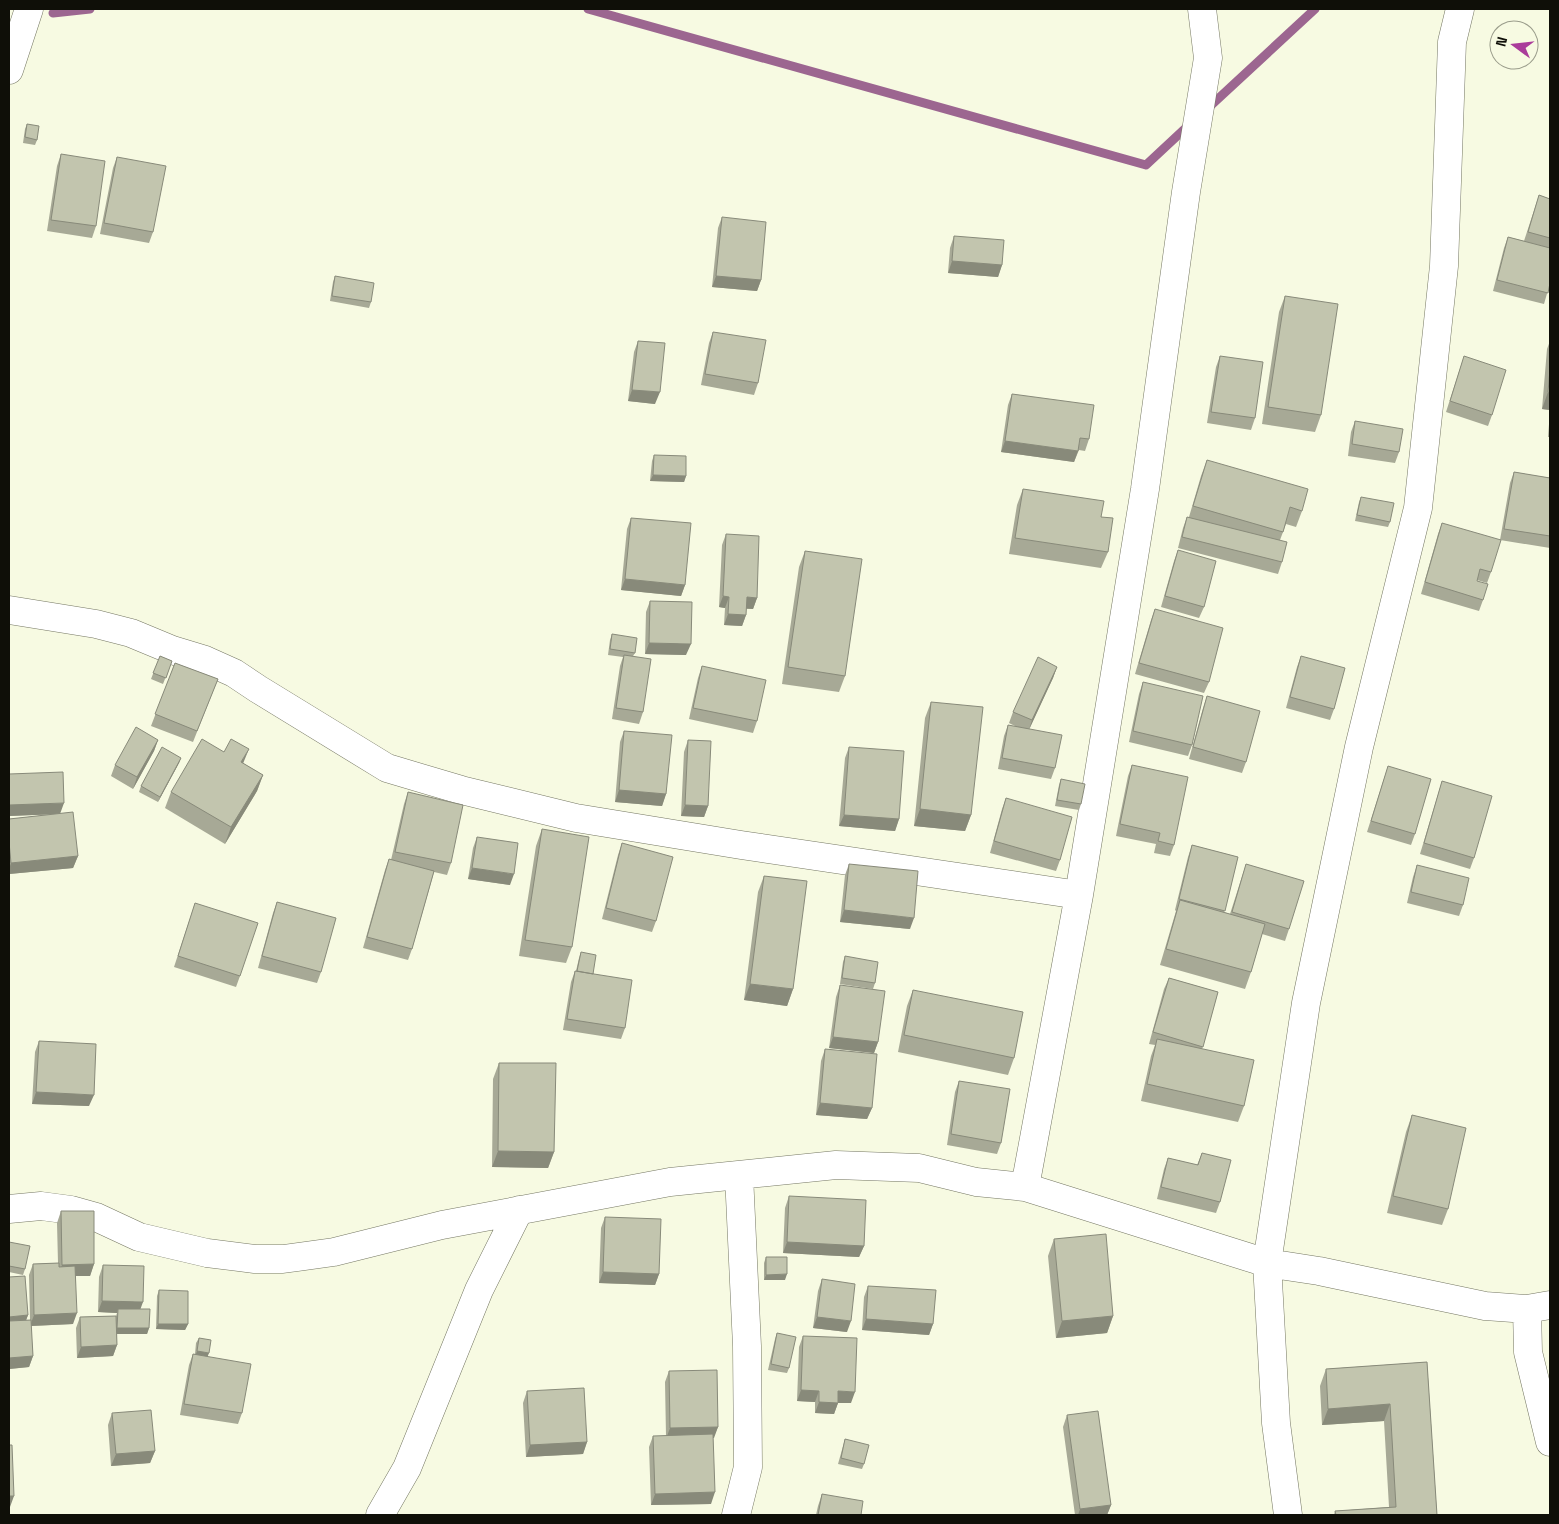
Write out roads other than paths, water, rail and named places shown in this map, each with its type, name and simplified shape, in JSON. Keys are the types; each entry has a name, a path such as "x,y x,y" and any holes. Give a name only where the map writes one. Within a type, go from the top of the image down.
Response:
{"street":[{"path":"9,70 29,9"},
{"path":"1025,1187 1079,895 1144,489 1185,202 1208,58 1202,9"},
{"path":"1288,1515 1276,1423 1267,1263 1308,994 1359,747 1418,508 1444,266 1452,42 1460,9"},
{"path":"9,610 69,618 96,624 131,633 172,650 205,660 234,673 387,768 461,790 576,818 741,846 1079,895"},
{"path":"9,1208 41,1206 71,1210 96,1217 139,1237 197,1250 255,1259 283,1259 334,1252 442,1225 670,1182 836,1165 919,1168 976,1182 1025,1187 1267,1263 1319,1271 1485,1306 1538,1307 1528,1352 1550,1442"},
{"path":"736,1515 748,1466 747,1346 739,1175"},
{"path":"380,1515 407,1468 479,1290 519,1210"}],"waterway":[{"path":"53,13 90,9"},
{"path":"588,9 1146,165 1190,124"},
{"path":"1207,109 1315,9"}]}
